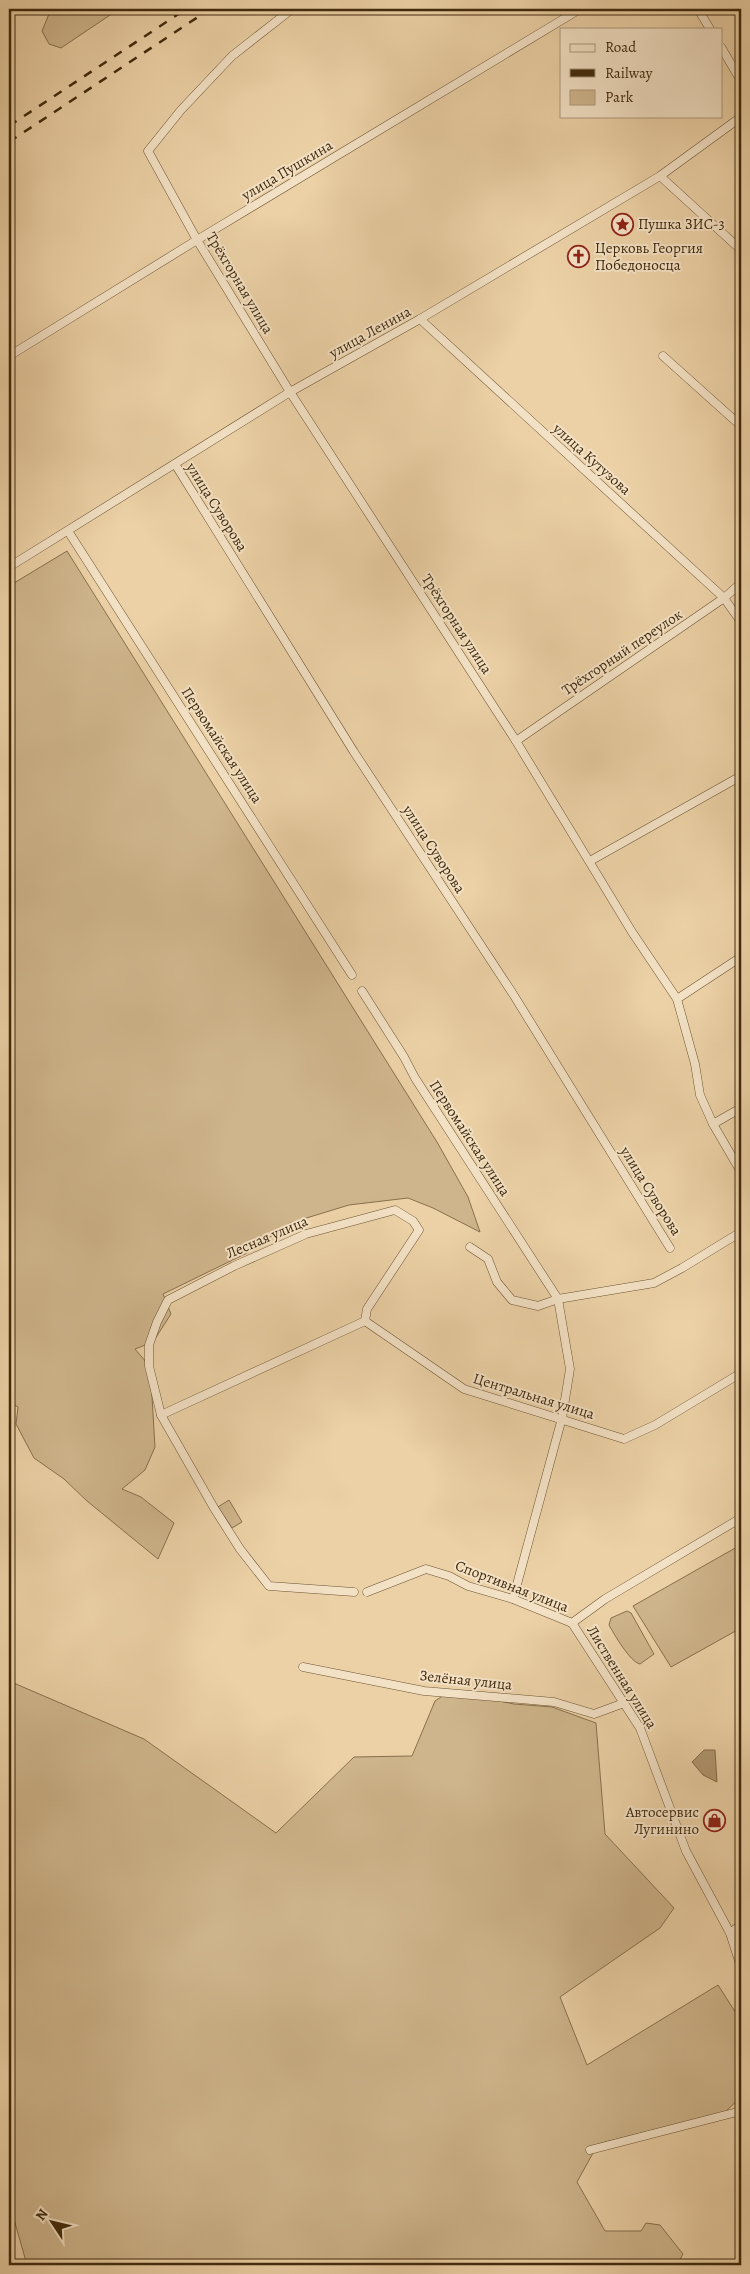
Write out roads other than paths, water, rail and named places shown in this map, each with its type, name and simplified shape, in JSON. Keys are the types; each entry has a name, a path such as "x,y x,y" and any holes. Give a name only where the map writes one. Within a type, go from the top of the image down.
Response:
{"street":[{"name":"Трёхгорная улица","path":"292,9 232,56 181,110 148,151 197,240 290,392 516,741 632,932 677,999 695,1064 700,1095 713,1124 741,1172"},
{"name":"улица Пушкина","path":"9,356 580,9"},
{"path":"698,9 709,28"},
{"path":"722,49 741,81"},
{"name":"улица Ленина","path":"9,567 290,392 420,319 660,176 741,117"},
{"path":"660,176 741,250"},
{"name":"улица Кутузова","path":"420,319 724,598 741,622"},
{"path":"663,356 741,426"},
{"name":"улица Суворова","path":"174,464 354,752 513,994 670,1248"},
{"name":"Первомайская улица","path":"68,531 352,975"},
{"name":"Трёхгорный переулок","path":"516,741 724,598 741,583"},
{"path":"590,861 741,776"},
{"path":"677,999 741,957"},
{"name":"Первомайская улица","path":"362,991 404,1056 415,1078 558,1298"},
{"path":"713,1124 741,1108"},
{"name":"Лесная улица","path":"161,1415 149,1366 149,1345 157,1322 168,1300 226,1270 306,1234 395,1210 413,1221 419,1230 367,1309 365,1321"},
{"path":"470,1247 488,1259 497,1282 512,1300 538,1306 558,1298 654,1283 741,1232"},
{"path":"514,1600 562,1418 570,1369 558,1298"},
{"path":"354,1592 269,1586 240,1549 219,1517 161,1415 365,1321"},
{"name":"Центральная улица","path":"365,1321 464,1389 624,1438 655,1426 741,1373"},
{"name":"Спортивная улица","path":"368,1592 426,1569 572,1623 605,1599 741,1518"},
{"name":"Лиственная улица","path":"572,1623 640,1728 686,1851 730,1933 741,1967"},
{"name":"Зелёная улица","path":"303,1667 424,1691 554,1702 594,1714 624,1703"},
{"path":"730,1933 741,1925"},
{"path":"590,2150 741,2111"}],"railway":[{"path":"9,126 186,9"},
{"path":"9,142 210,9"}],"place":[{"name":"Пушка ЗИС-3","path":"622,224"},
{"name":"Церковь Георгия Победоносца","path":"579,257"},
{"name":"Автосервис Лугинино","path":"715,1821"}]}
